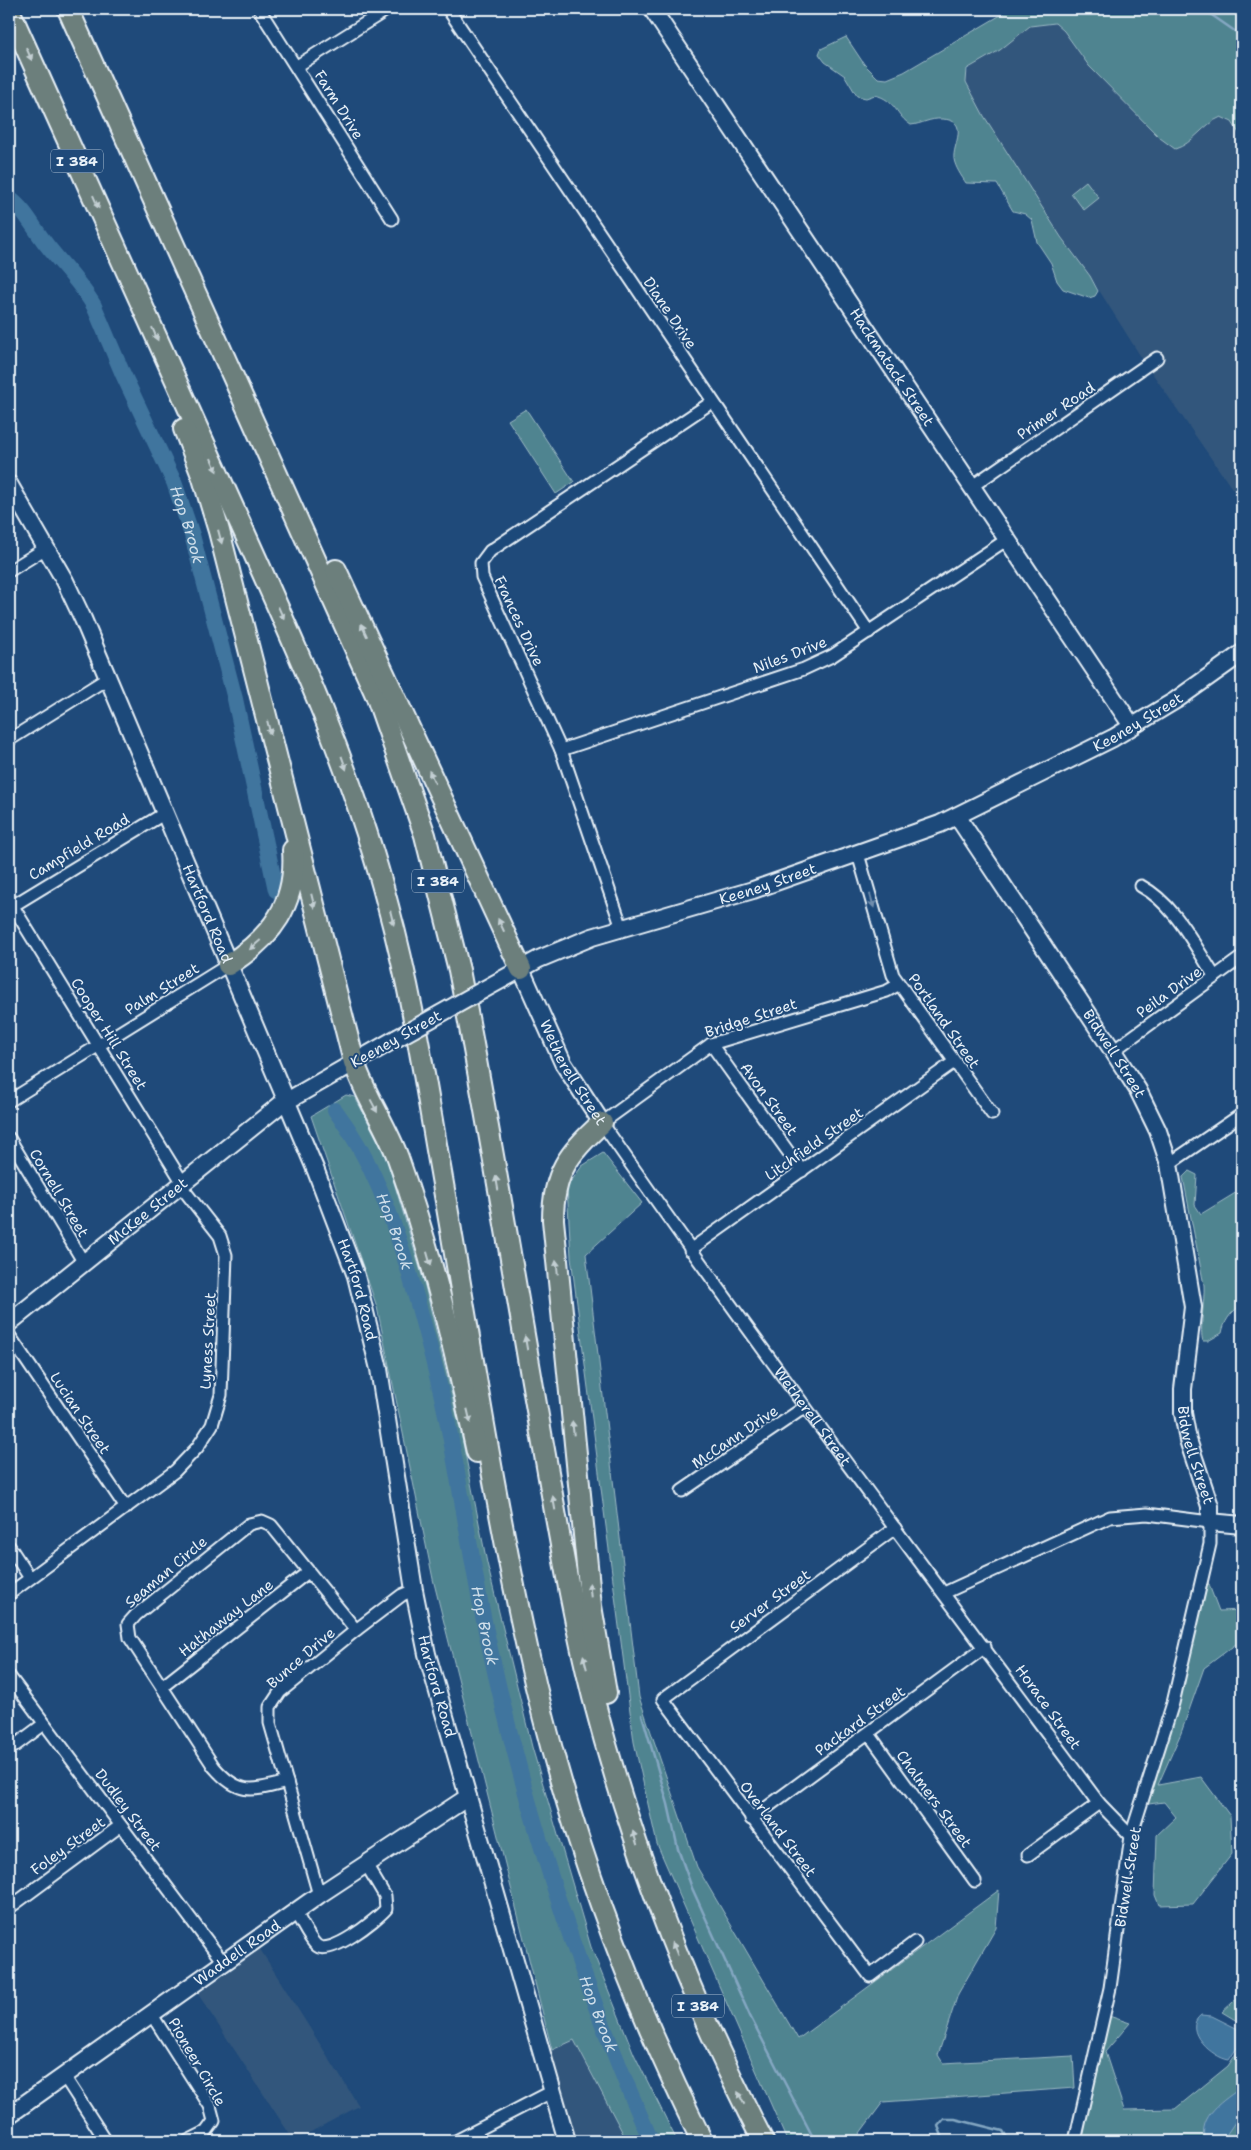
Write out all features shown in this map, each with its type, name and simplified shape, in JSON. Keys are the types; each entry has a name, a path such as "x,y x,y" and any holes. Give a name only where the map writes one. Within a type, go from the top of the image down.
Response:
{"highway":[{"name":"I 384","path":"68,9 381,708 413,798 441,891 466,1005 575,1619 602,1732 626,1811 686,1976 718,2051 763,2141"},
{"name":"I 384","path":"9,10 318,698 349,777 378,868 396,935 412,1012 510,1561 543,1717 589,1868 638,2002 702,2141"},
{"path":"166,357 176,407 203,478 218,531 354,1062 362,1083 389,1135 405,1180 454,1351 488,1504 510,1561"},
{"path":"257,428 304,503 521,969"},
{"path":"228,965 268,934 282,911 290,891 294,862 284,786"},
{"path":"602,1123 575,1149 561,1170 554,1198 553,1228 593,1620 602,1673 618,1744 626,1811"}],"main road":[{"name":"Hackmatack Street","path":"652,9 1132,726"},
{"name":"Hartford Road","path":"9,484 66,581 286,1101 339,1229 356,1276 369,1322 379,1369 414,1590 436,1691 567,2141"},
{"name":"Keeney Street","path":"286,1101 521,969 565,948 622,928 753,890 858,854 957,816 1093,749 1176,700 1242,653"},
{"name":"Bidwell Street","path":"957,816 1138,1090 1158,1131 1169,1164 1194,1307 1183,1389 1183,1414 1188,1440 1210,1506 1210,1522"},
{"name":"Wetherell Street","path":"521,969 564,1063 602,1123"},
{"name":"McKee Street","path":"9,1324 286,1101"},
{"path":"1210,1522 1242,1525"},
{"name":"Waddell Road","path":"9,2115 319,1895 468,1797"}],"street":[{"name":"Farm Drive","path":"259,9 392,218"},
{"path":"297,66 388,9"},
{"name":"Diane Drive","path":"448,9 869,632"},
{"name":"Primer Road","path":"971,488 1157,358"},
{"name":"Frances Drive","path":"622,928 561,750 482,577 481,563 490,551 712,402"},
{"name":"Niles Drive","path":"561,750 804,669 832,656 1006,540"},
{"path":"9,570 46,548"},
{"path":"9,740 108,678"},
{"name":"Campfield Road","path":"10,905 165,813"},
{"name":"Portland Street","path":"858,854 893,975 898,985 992,1114"},
{"path":"1141,886 1152,892 1167,906 1215,977"},
{"name":"Cooper Hill Street","path":"10,905 99,1045 182,1184"},
{"name":"Peila Drive","path":"1113,1051 1242,957"},
{"name":"Palm Street","path":"9,1101 228,965"},
{"name":"Bridge Street","path":"602,1123 711,1044 887,991 898,985"},
{"name":"Avon Street","path":"711,1044 802,1171"},
{"name":"Litchfield Street","path":"690,1250 954,1062"},
{"path":"1169,1164 1242,1114"},
{"name":"Wetherell Street","path":"602,1123 690,1250 944,1593"},
{"name":"Cornell Street","path":"9,1138 84,1263"},
{"name":"Lyness Street","path":"9,1594 175,1472 197,1448 212,1425 221,1395 226,1255 220,1236 182,1184"},
{"name":"Lucian Street","path":"9,1335 126,1508"},
{"name":"McCann Drive","path":"682,1491 805,1407"},
{"path":"944,1593 1110,1517 1148,1514 1210,1522"},
{"name":"Seaman Circle","path":"287,1782 254,1790 240,1789 226,1781 214,1767 130,1638 128,1624 136,1614 249,1524 262,1521 271,1525 356,1630"},
{"name":"Bidwell Street","path":"1075,2141 1110,1988 1131,1836 1173,1703 1210,1544 1210,1522"},
{"name":"Server Street","path":"663,1699 895,1528"},
{"path":"9,1546 30,1578"},
{"name":"Hathaway Lane","path":"162,1687 308,1572"},
{"name":"Bunce Drive","path":"319,1895 270,1723 270,1707 280,1692 356,1630 402,1596 414,1590"},
{"name":"Horace Street","path":"944,1593 1099,1803 1131,1836"},
{"name":"Packard Street","path":"752,1819 984,1647"},
{"name":"Dudley Street","path":"9,1676 223,1962"},
{"name":"Overland Street","path":"663,1699 870,1976 915,1942"},
{"path":"9,1750 44,1724"},
{"name":"Chalmers Street","path":"869,1734 976,1881"},
{"path":"1028,1855 1099,1803"},
{"name":"Foley Street","path":"9,1908 120,1826"},
{"path":"295,1912 317,1946 325,1949 335,1946 377,1919 386,1909 385,1896 366,1864"},
{"name":"Pioneer Circle","path":"152,2015 210,2106 214,2121 206,2132 188,2141"},
{"path":"64,2076 106,2141"},
{"path":"456,2141 553,2091"}],"shaded area":[{"path":"1055,23 1064,31 1089,66 1160,138 1181,147 1209,122 1221,117 1232,122 1242,138 1242,503 1141,357 1090,276 1061,237 984,116 966,82 965,76 972,65 1000,50 1025,29 1030,26"},
{"path":"260,1949 359,2106 294,2141 198,1994"},
{"path":"1201,2015 1212,2016 1242,2031 1242,2040 1229,2060 1208,2049 1197,2035 1196,2021"},
{"path":"574,2039 627,2141 573,2141 547,2052"},
{"path":"1242,2087 1242,2112 1222,2141 1205,2141 1204,2132 1208,2116 1220,2103"}],"green space":[{"path":"1011,9 1242,9 1242,138 1232,122 1221,117 1209,124 1187,143 1175,149 1160,138 1089,66 1064,31 1055,23 1030,26 1000,50 967,69 966,82 984,116 1061,237 1090,276 1098,291 1095,296 1089,298 1063,289 1057,281 1051,263 1037,242 1032,220 1025,214 1013,211 997,184 966,183 957,169 954,159 958,134 956,124 951,120 938,119 911,125 892,104 882,97 875,95 866,98 857,96 845,76 825,62 819,54 821,49 846,37 864,64 878,78 887,79 904,72"},
{"path":"1086,181 1099,198 1084,210 1071,193"},
{"path":"526,409 574,482 556,494 508,420"},
{"path":"346,1095 355,1097 386,1156 424,1282 460,1428 487,1563 532,1747 591,1947 634,2054 677,2141 627,2141 574,2040 552,2050 433,1579 377,1307 311,1116"},
{"path":"603,1153 642,1203 586,1254 639,1697 697,1867 798,2039 999,1890 996,1928 958,1994 938,2055 943,2063 1073,2056 1075,2088 883,2102 854,2141 787,2141 657,1844 634,1742 571,1257 567,1187 582,1166"},
{"path":"1189,1171 1197,1175 1195,1205 1201,1214 1242,1189 1242,1309 1239,1307 1233,1312 1228,1318 1222,1333 1208,1341 1203,1341 1202,1337 1204,1285 1183,1177"},
{"path":"1204,1572 1219,1611 1242,1610 1242,1643 1236,1644 1204,1668 1181,1733 1158,1785 1201,1777 1230,1816 1232,1854 1193,1904 1159,1905 1155,1895 1157,1835 1176,1817 1164,1802 1141,1805"},
{"path":"1242,1994 1242,2024 1222,2012"},
{"path":"1103,2014 1130,2023 1105,2052 1124,2110 1175,2109 1228,2066 1242,2045 1242,2141 1075,2141"}],"waterway":[{"path":"1203,9 1239,34 1238,39 1242,46"},
{"name":"Hop Brook","path":"9,198 25,213 46,244 94,306 122,372 174,482 192,535 235,699 276,890"},
{"name":"Hop Brook","path":"335,1110 370,1167 395,1229 409,1272 443,1401 482,1613 519,1768 537,1831 578,1957 625,2081 651,2141"},
{"path":"642,1715 668,1804 678,1849 692,1888 751,2018 815,2141"},
{"path":"944,2141 938,2126 944,2119 955,2119 1003,2131 1009,2141"}]}
